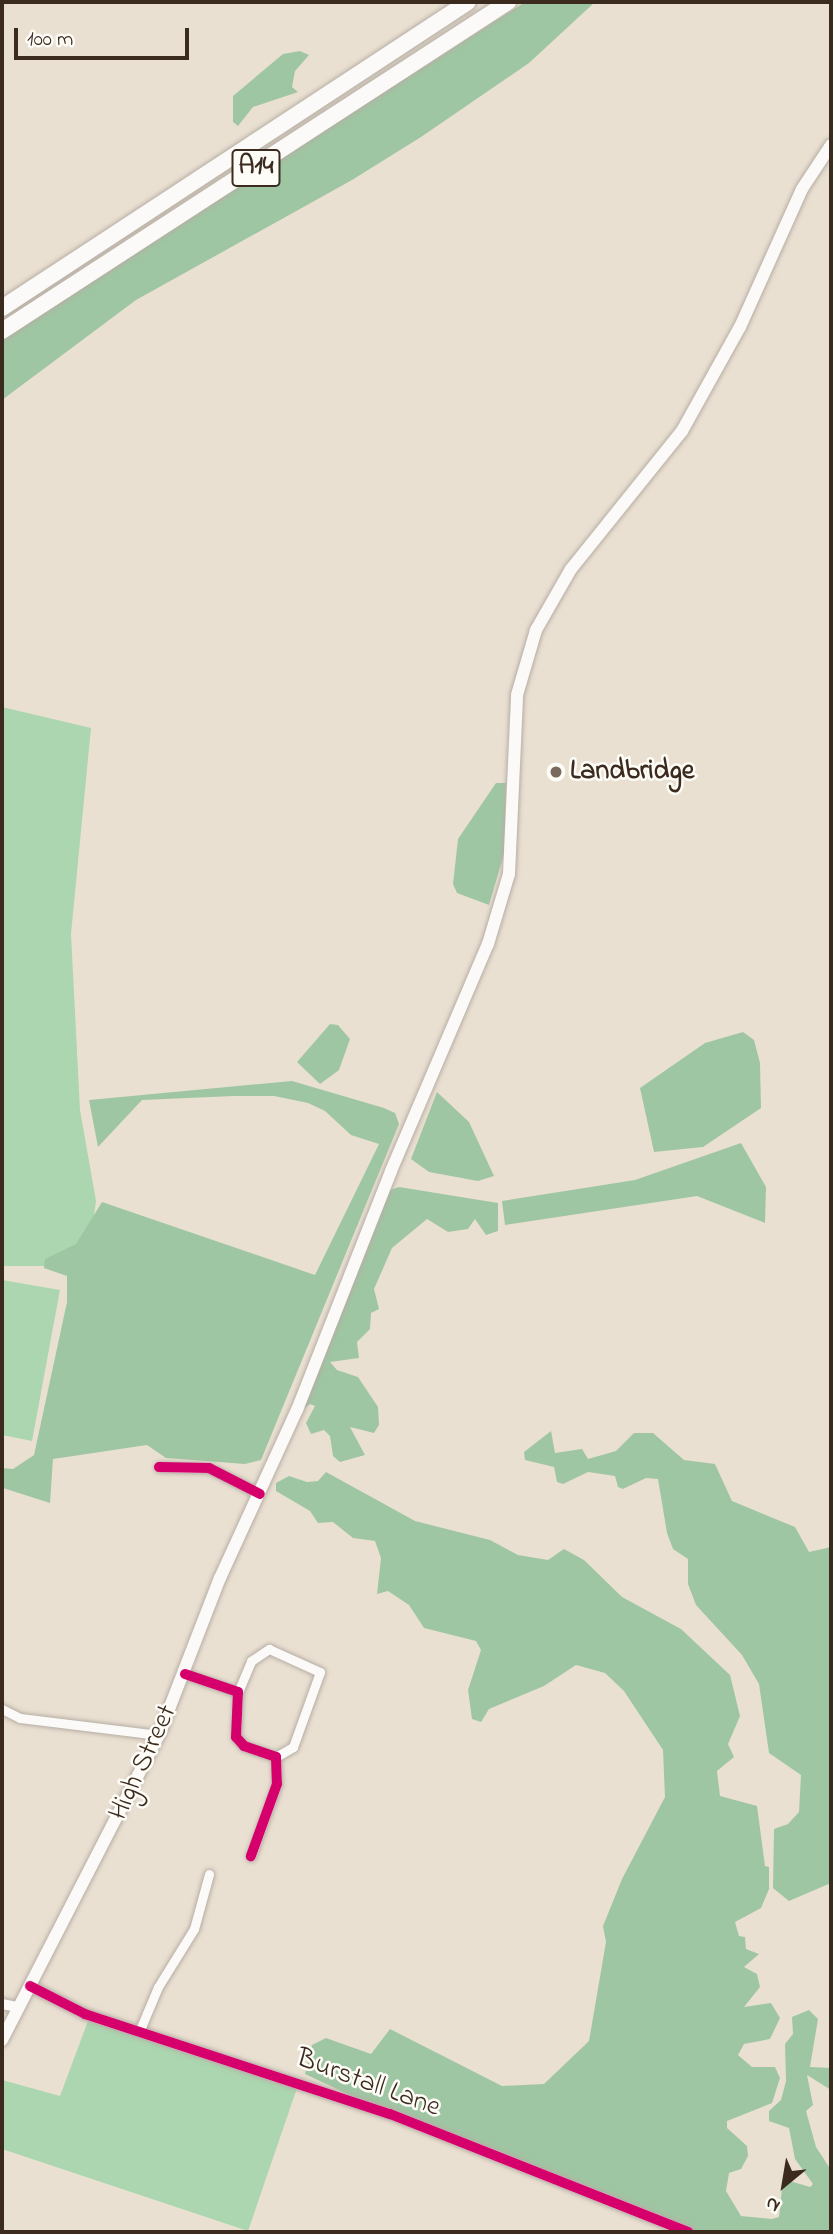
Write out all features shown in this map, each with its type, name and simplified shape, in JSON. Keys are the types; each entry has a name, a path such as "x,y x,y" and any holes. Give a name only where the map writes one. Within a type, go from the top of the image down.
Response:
{"highway":[{"name":"A14","path":"2,309 468,2"},
{"name":"A14","path":"2,331 508,2"}],"main road":[{"name":"High Street","path":"2,2040 159,1735 185,1674 220,1578 260,1494 492,932 510,864 517,695 537,630 571,569 682,431 740,327 802,189 831,145"}],"street":[{"path":"159,1466 209,1468 260,1494"},
{"path":"269,1649 320,1672 293,1747 276,1757 244,1746 236,1737 238,1692 251,1661 269,1649"},
{"path":"185,1674 238,1692"},
{"path":"2,1709 20,1718 159,1735"},
{"path":"251,1856 277,1784 276,1757"},
{"path":"139,2032 158,1986 194,1929 209,1874"},
{"name":"Burstall Lane","path":"30,1986 70,2008 390,2114 688,2232"},
{"path":"2,2004 18,2007"}],"green space":[{"path":"525,2 595,2 529,63 421,137 352,180 136,300 2,400 2,337"},
{"path":"300,51 309,55 295,71 292,87 298,92 253,107 238,126 233,122 233,96 283,54"},
{"path":"2,707 91,728 71,934 80,1110 96,1201 87,1266 2,1266"},
{"path":"496,783 506,783 504,854 489,905 457,893 453,884 458,839"},
{"path":"330,1024 338,1025 350,1039 339,1070 320,1084 297,1062"},
{"path":"743,1032 754,1040 760,1063 761,1108 703,1147 654,1152 640,1088 705,1043"},
{"path":"292,1081 384,1108 395,1113 399,1124 261,1460 245,1464 166,1458 147,1445 53,1459 50,1503 3,1488 2,1468 13,1469 34,1455 67,1302 67,1276 44,1268 45,1259 76,1244 102,1202 315,1275 379,1144 351,1135 325,1111 308,1103 274,1096 234,1096 142,1100 98,1147 89,1100"},
{"path":"437,1092 469,1122 494,1176 478,1181 429,1172 411,1159"},
{"path":"741,1143 766,1187 765,1223 697,1196 505,1225 502,1201 635,1180"},
{"path":"399,1187 498,1203 498,1231 486,1235 475,1219 468,1229 448,1232 427,1219 392,1248 374,1289 379,1309 371,1313 370,1329 357,1342 359,1358 330,1362 337,1370 358,1377 378,1407 379,1425 374,1433 350,1427 365,1455 340,1462 333,1456 330,1436 324,1430 311,1434 306,1423 315,1406 310,1404 301,1411 390,1190"},
{"path":"2,1280 60,1290 32,1441 2,1435"},
{"path":"551,1431 555,1453 582,1449 588,1459 616,1451 634,1433 653,1433 684,1460 715,1464 732,1501 795,1527 809,1552 831,1547 831,1883 789,1901 773,1888 774,1829 788,1824 799,1812 801,1775 769,1753 759,1684 742,1655 696,1605 688,1584 688,1559 673,1549 667,1533 658,1479 646,1478 623,1489 618,1487 615,1476 588,1472 563,1484 557,1482 554,1467 525,1460 524,1452"},
{"path":"326,1472 415,1521 490,1540 518,1555 548,1560 564,1549 584,1560 622,1597 681,1629 730,1675 740,1716 728,1744 734,1757 717,1771 720,1796 757,1806 765,1866 769,1867 769,1889 761,1908 735,1922 739,1936 745,1937 746,1949 759,1954 744,1967 757,1974 760,1987 744,2007 771,2003 780,2018 770,2039 744,2044 738,2055 752,2067 775,2067 780,2078 772,2103 727,2121 727,2128 747,2146 748,2156 741,2169 729,2173 726,2191 741,2216 772,2219 779,2217 783,2179 810,2187 813,2184 795,2159 789,2128 769,2121 769,2111 781,2100 786,2081 785,2044 793,2034 792,2017 809,2010 818,2019 810,2067 831,2068 831,2090 807,2075 813,2105 806,2111 816,2147 831,2170 831,2232 688,2232 390,2114 305,2074 312,2045 326,2038 371,2054 390,2029 502,2086 544,2084 589,2041 606,1942 603,1926 622,1879 665,1797 663,1750 624,1691 605,1673 576,1665 544,1686 489,1709 481,1722 472,1719 468,1690 481,1650 476,1641 424,1628 409,1605 388,1591 377,1594 381,1558 375,1541 353,1538 333,1522 318,1523 310,1511 276,1491 276,1483 289,1476 307,1482 318,1481"},
{"path":"88,2021 298,2085 248,2231 2,2149 2,2080 60,2096"}],"cycle path":[{"path":"159,1467 209,1468 260,1494"},
{"path":"185,1674 238,1692 236,1737 244,1746 276,1757 277,1784 251,1856"},
{"path":"30,1986 85,2014 390,2114 688,2232"}],"place":[{"name":"Landbridge","path":"556,772"}]}
